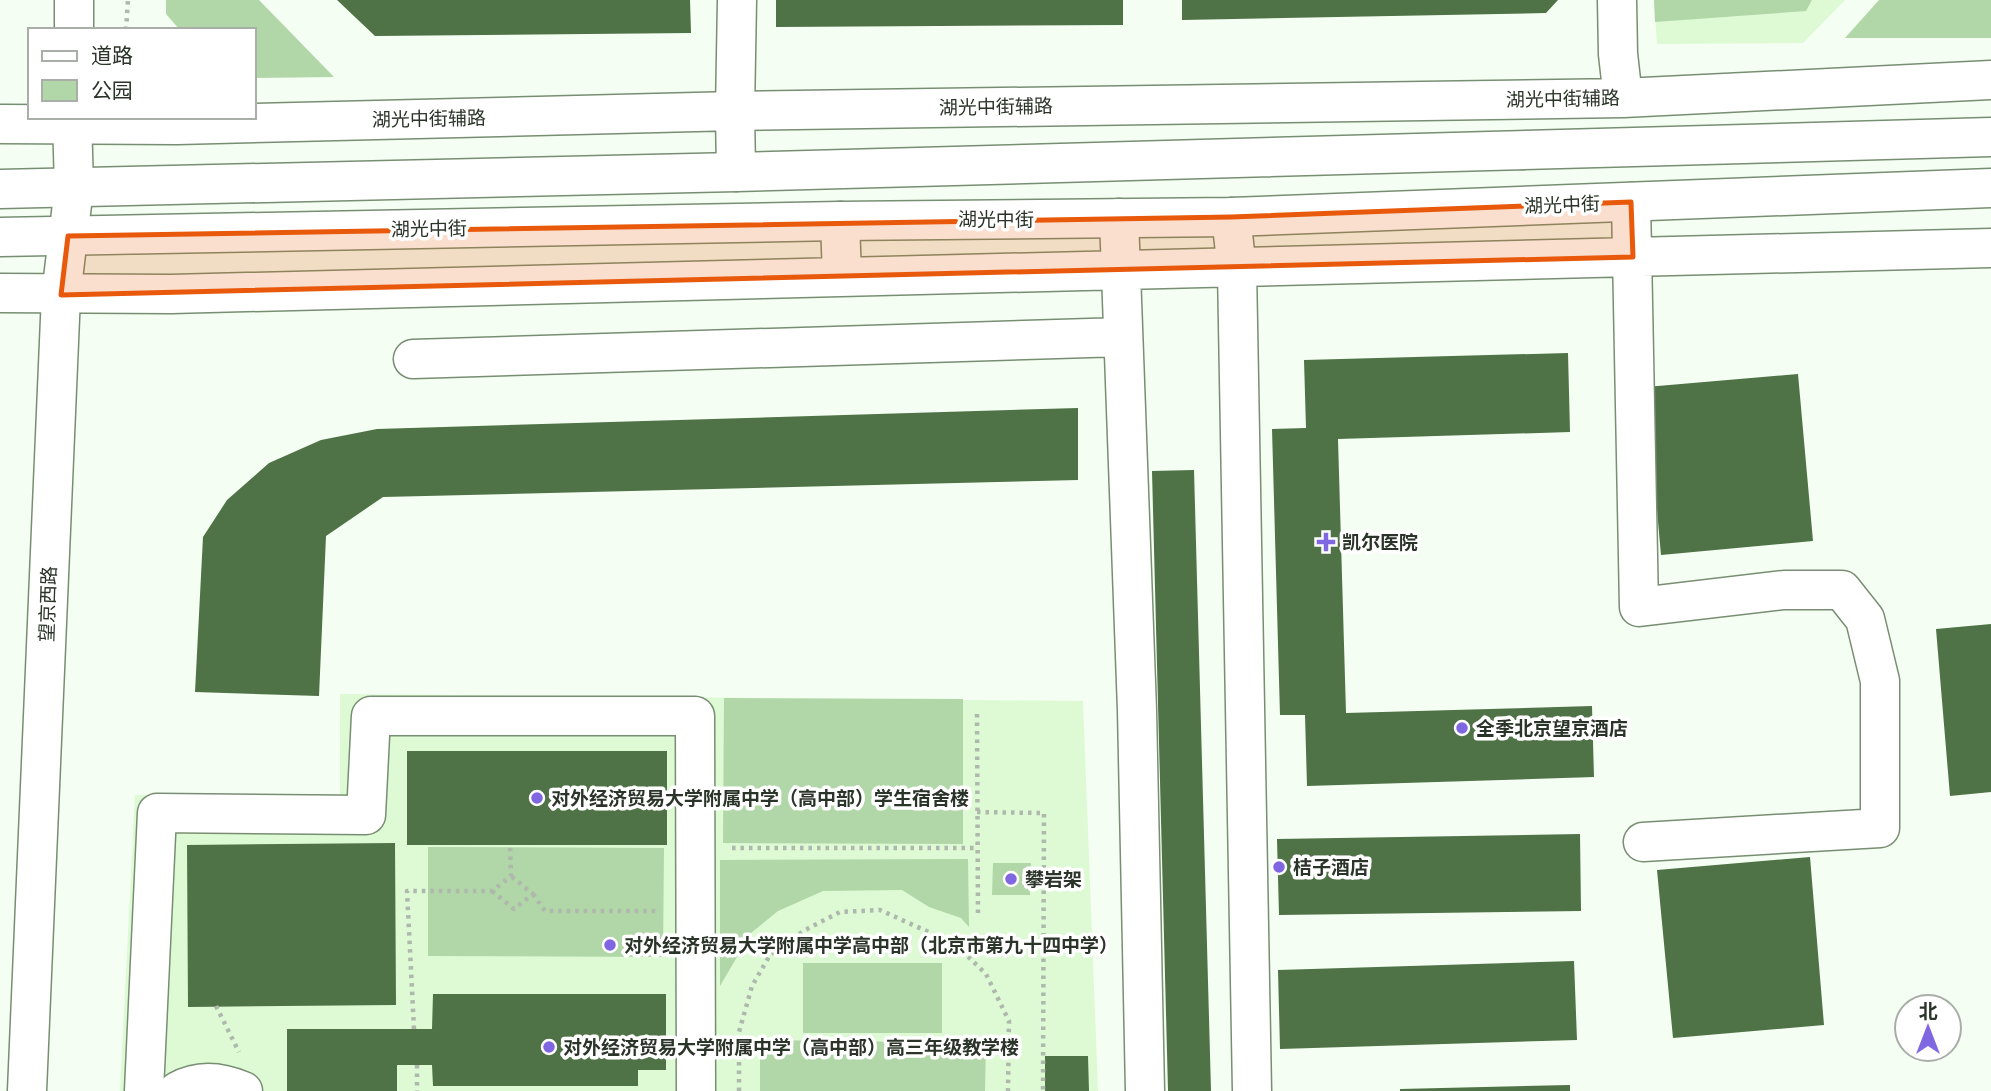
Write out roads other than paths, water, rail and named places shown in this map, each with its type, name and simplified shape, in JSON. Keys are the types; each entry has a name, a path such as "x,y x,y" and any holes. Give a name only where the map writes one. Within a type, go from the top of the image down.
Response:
{"street":[{"path":"74,0 74,28"},
{"path":"736,172 737,0"},
{"path":"1617,0 1618,54 1623,98"},
{"name":"湖光中街辅路","path":"0,124 72,121 177,125 735,111 1623,98 1991,80"},
{"name":"望京西路","path":"27,1091 61,295 74,188 72,121"},
{"path":"0,189 736,172 1991,137"},
{"name":"湖光中街","path":"0,237 840,220 1231,217 1991,188"},
{"path":"1631,202 1639,607 1784,590 1842,590 1865,619 1880,681 1880,828 1643,842"},
{"path":"1231,217 1237,268 1252,1091"},
{"path":"1119,218 1137,710 1145,1091"},
{"path":"840,220 842,277"},
{"path":"0,293 61,295 1991,248"},
{"path":"413,359 1122,337"},
{"path":"144,1091 157,813 366,815 371,716 695,716 696,1091"},
{"path":"178,1091 207,1082 229,1085 243,1091"}],"place":[{"name":"凯尔医院","path":"1326,542"},
{"name":"全季北京望京酒店","path":"1462,728"},
{"name":"对外经济贸易大学附属中学（高中部）学生宿舍楼","path":"537,798"},
{"name":"桔子酒店","path":"1279,867"},
{"name":"攀岩架","path":"1011,879"},
{"name":"对外经济贸易大学附属中学高中部（北京市第九十四中学）","path":"610,945"},
{"name":"对外经济贸易大学附属中学（高中部）高三年级教学楼","path":"549,1047"}]}
